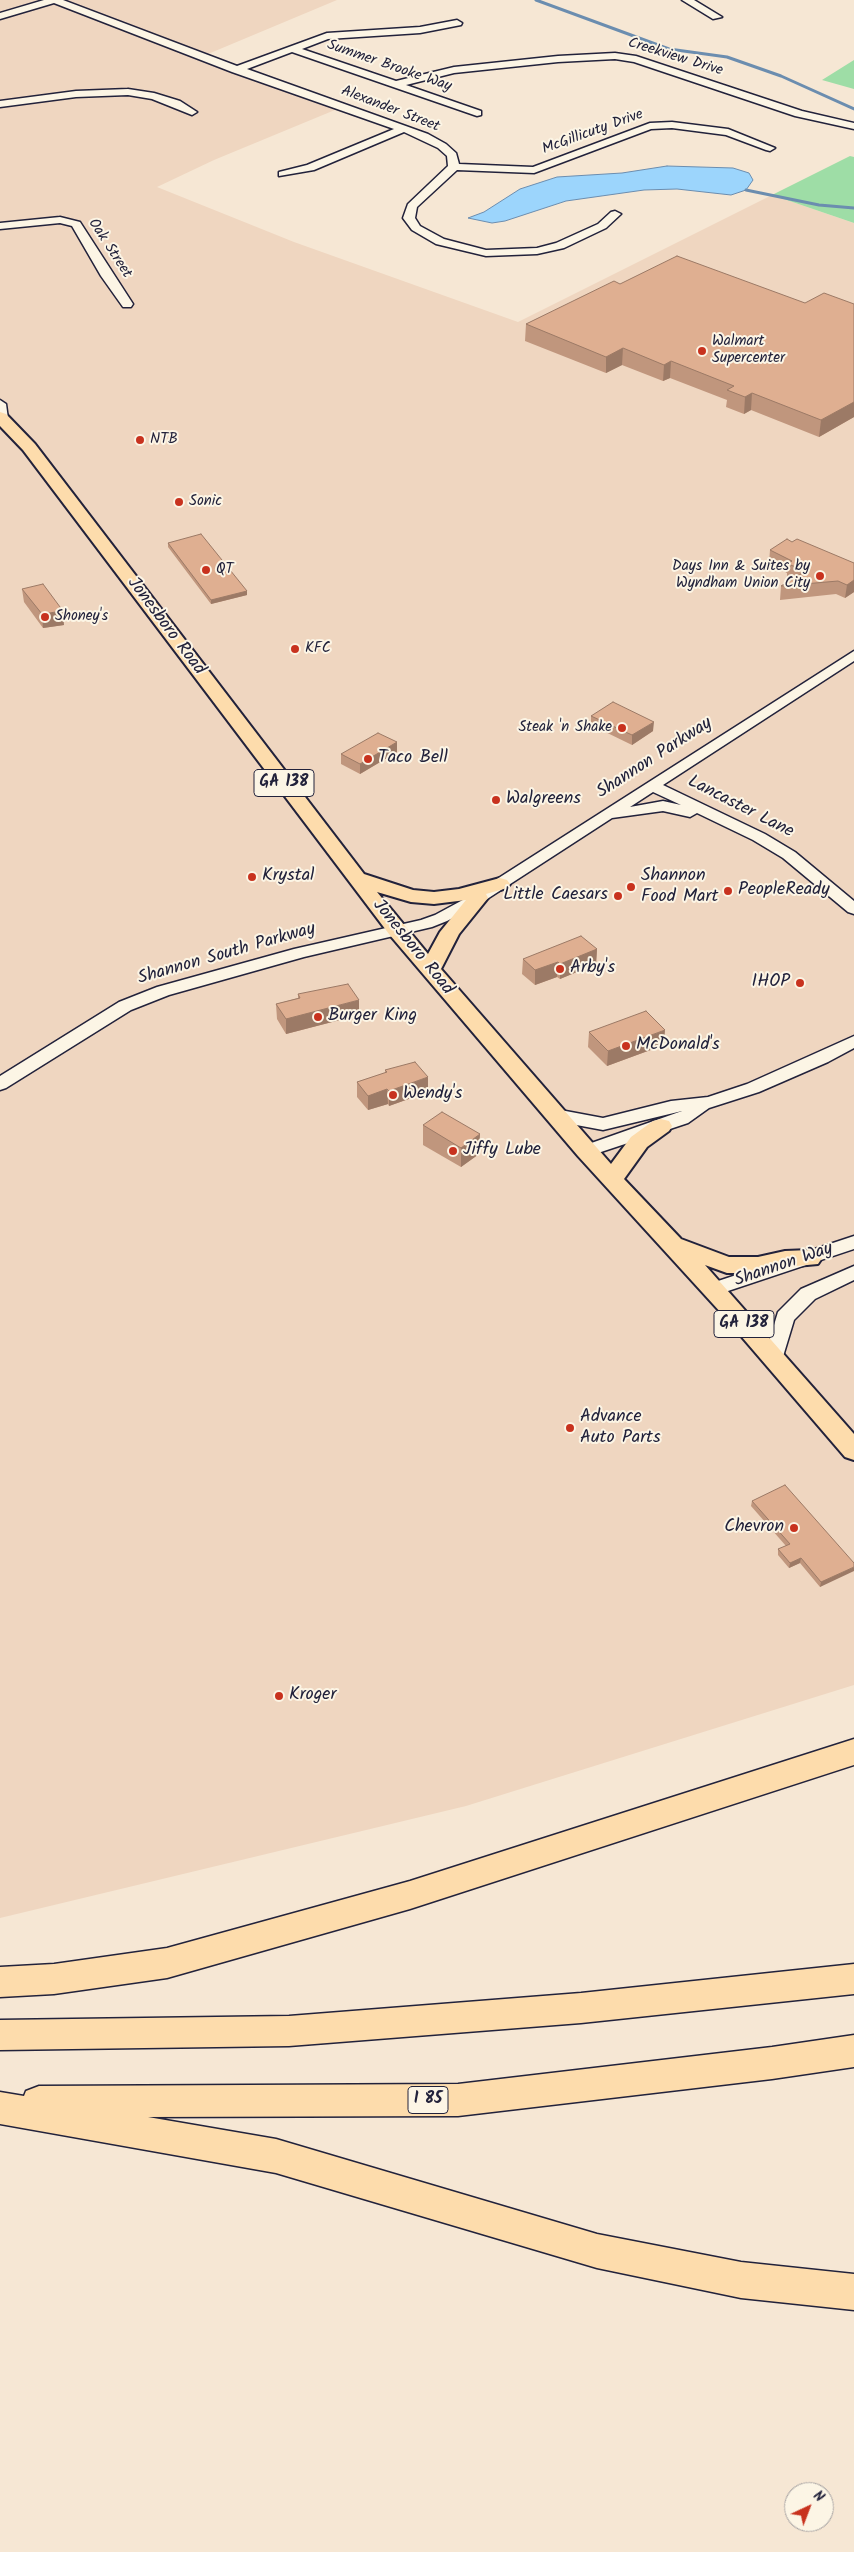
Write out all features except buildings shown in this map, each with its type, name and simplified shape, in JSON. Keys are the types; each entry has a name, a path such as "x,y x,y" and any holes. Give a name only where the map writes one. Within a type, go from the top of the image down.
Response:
{"highway":[{"path":"0,1982 54,1979 167,1963 410,1895 854,1752"},
{"path":"0,2035 289,2031 581,2008 854,1979"},
{"name":"I 85","path":"0,2102 458,2100 772,2063 854,2051"},
{"path":"0,2108 276,2156 597,2251 741,2280 854,2292"}],"main road":[{"name":"Jonesboro Road","path":"1,413 29,447 396,930 586,1152 672,1244 854,1451"},
{"path":"356,878 411,896 434,898 460,895 500,884"},
{"path":"430,971 450,932 478,898"},
{"path":"612,1179 639,1142 661,1126"},
{"path":"672,1244 727,1265 758,1265 785,1259 810,1258"}],"street":[{"path":"0,16 54,0"},
{"name":"Alexander Street","path":"54,0 236,70 403,129 442,146 452,155 454,167"},
{"path":"687,0 717,16"},
{"path":"236,70 327,36 420,30 457,23"},
{"name":"Summer Brooke Way","path":"292,49 477,113"},
{"name":"Creekview Drive","path":"394,84 454,70 581,62 615,56 636,59 800,114 854,126"},
{"path":"0,104 76,94 128,92 154,96 176,103 192,112"},
{"path":"678,111 680,126"},
{"name":"McGillicuty Drive","path":"454,167 534,170 650,126 680,126 728,132 770,148"},
{"path":"283,174 310,168 403,129"},
{"path":"454,167 412,206 409,218 416,228 440,242 463,249 486,253 536,251 560,246 602,226 615,214"},
{"name":"Oak Street","path":"0,226 60,220 76,224 107,276 127,304"},
{"name":"Shannon Parkway","path":"396,930 441,918 478,898 854,655"},
{"name":"Lancaster Lane","path":"651,785 789,855 854,909"},
{"path":"603,817 663,806 699,814 733,825"},
{"name":"Shannon South Parkway","path":"0,1084 125,1006 163,991 300,953 396,930"},
{"path":"554,1115 603,1124 671,1108 710,1102 753,1088 822,1058 854,1041"},
{"path":"586,1152 682,1119 710,1102"},
{"name":"Shannon Way","path":"713,1290 854,1242"},
{"name":"Shannon Way","path":"774,1358 785,1317 808,1294 854,1272"}],"shaded area":[{"path":"0,0 337,0 208,54 347,105 214,160 157,187 294,242 518,322 772,195 854,223 854,1685 466,1806 0,1918"}],"green space":[{"path":"854,60 854,89 822,80"},
{"path":"850,156 854,157 854,223 772,195"}],"water":[{"path":"667,166 733,168 749,173 753,180 746,190 731,195 677,189 644,190 566,201 505,221 492,223 468,218 484,212 520,189 557,177 622,173"}],"waterway":[{"path":"536,0 669,49 727,57 781,76 854,109"},
{"path":"746,190 819,205 854,208"}],"place":[{"name":"Walmart Supercenter","path":"702,351"},
{"name":"NTB","path":"140,440"},
{"name":"Sonic","path":"179,502"},
{"name":"QT","path":"206,570"},
{"name":"Days Inn & Suites by Wyndham Union City","path":"820,576"},
{"name":"Shoney's","path":"45,617"},
{"name":"KFC","path":"295,649"},
{"name":"Steak 'n Shake","path":"622,728"},
{"name":"Taco Bell","path":"368,759"},
{"name":"Walgreens","path":"496,800"},
{"name":"Krystal","path":"252,877"},
{"name":"Shannon Food Mart","path":"631,887"},
{"name":"PeopleReady","path":"728,891"},
{"name":"Little Caesars","path":"618,896"},
{"name":"Arby's","path":"560,969"},
{"name":"IHOP","path":"800,983"},
{"name":"Burger King","path":"318,1017"},
{"name":"McDonald's","path":"626,1046"},
{"name":"Wendy's","path":"393,1095"},
{"name":"Jiffy Lube","path":"453,1151"},
{"name":"Advance Auto Parts","path":"570,1428"},
{"name":"Chevron","path":"794,1528"},
{"name":"Kroger","path":"279,1696"}]}
